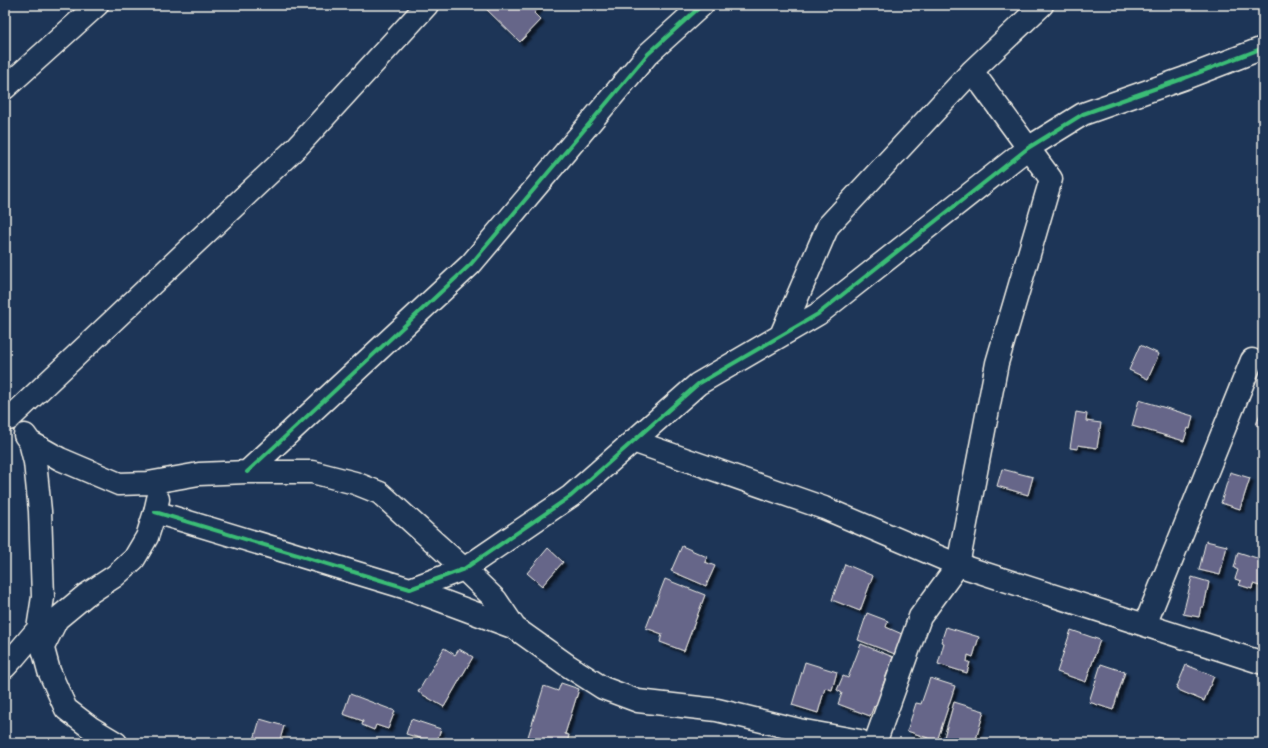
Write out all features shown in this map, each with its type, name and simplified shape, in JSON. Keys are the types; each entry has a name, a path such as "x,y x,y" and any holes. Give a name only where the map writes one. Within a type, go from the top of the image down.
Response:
{"street":[{"path":"5,88 97,5"},
{"path":"427,5 297,147 7,417 30,442 60,459 119,484 148,483 199,474 312,472 355,483 380,492 464,568 496,600 515,628"},
{"path":"247,472 471,264 648,54 702,5"},
{"path":"782,335 828,226 972,71 1042,5"},
{"path":"410,589 464,568 571,496 698,384 818,314 1028,148 1083,114 1186,78 1263,48"},
{"path":"875,743 920,617 958,565 997,363 1051,179 972,71"},
{"path":"1145,625 1252,360"},
{"path":"633,441 824,508 958,565 1263,664"},
{"path":"30,442 35,462 40,511 43,597 40,638 49,671 66,709 90,728 116,743"},
{"path":"5,666 15,656 40,638 57,619 86,595 115,576 134,559 147,537 155,512 162,480"},
{"path":"155,512 410,589 515,628 567,665 603,688 638,701 717,710 799,730 860,741 862,743"}],"building":[{"path":"482,5 542,5 534,13 541,20 520,42"},
{"path":"1140,345 1159,354 1148,379 1129,370"},
{"path":"1139,400 1193,416 1190,429 1188,428 1184,441 1132,426"},
{"path":"1263,405 1263,428 1256,425"},
{"path":"1076,412 1087,414 1086,421 1101,423 1097,448 1078,445 1078,449 1070,448"},
{"path":"1002,469 1033,477 1028,495 997,486"},
{"path":"1230,472 1250,478 1240,509 1221,503"},
{"path":"1206,541 1227,546 1220,575 1199,570"},
{"path":"682,546 707,557 705,562 715,566 706,586 671,571"},
{"path":"548,548 563,562 542,586 527,573"},
{"path":"1238,552 1263,560 1263,587 1253,584 1252,589 1239,585 1241,581 1235,579 1238,570 1234,568"},
{"path":"845,564 873,576 860,611 832,600"},
{"path":"1192,577 1209,582 1204,607 1201,607 1199,617 1183,614"},
{"path":"665,579 705,595 684,651 660,642 662,634 646,628"},
{"path":"867,613 888,621 886,627 902,634 895,654 858,640"},
{"path":"946,627 979,637 973,657 968,655 967,662 970,662 967,673 938,664 944,643 941,642"},
{"path":"1071,630 1100,640 1086,682 1057,672"},
{"path":"861,644 893,657 881,690 887,692 880,709 874,706 870,716 838,704 842,693 837,690 843,676 848,678"},
{"path":"444,648 455,655 459,649 473,657 444,707 418,692"},
{"path":"805,662 837,672 832,690 825,688 818,713 792,705"},
{"path":"1101,664 1125,672 1113,710 1089,702"},
{"path":"1186,665 1214,676 1204,701 1176,689"},
{"path":"930,678 955,686 937,741 907,731 916,703 921,704"},
{"path":"561,683 579,689 565,734 569,735 567,743 526,743 544,686 558,691"},
{"path":"350,694 395,711 388,729 376,725 374,730 362,725 363,721 343,714"},
{"path":"954,702 984,711 975,743 964,743 944,737"},
{"path":"260,719 284,726 279,743 253,743"},
{"path":"411,719 441,729 436,743 406,734"},
{"path":"1158,737 1168,743 1154,743"},
{"path":"445,738 474,743 444,743"}],"cycle path":[{"path":"247,472 471,264 648,54 702,5"},
{"path":"155,512 410,589 464,569 571,496 698,384 818,314 1028,148 1083,114 1185,78 1263,48"}]}
